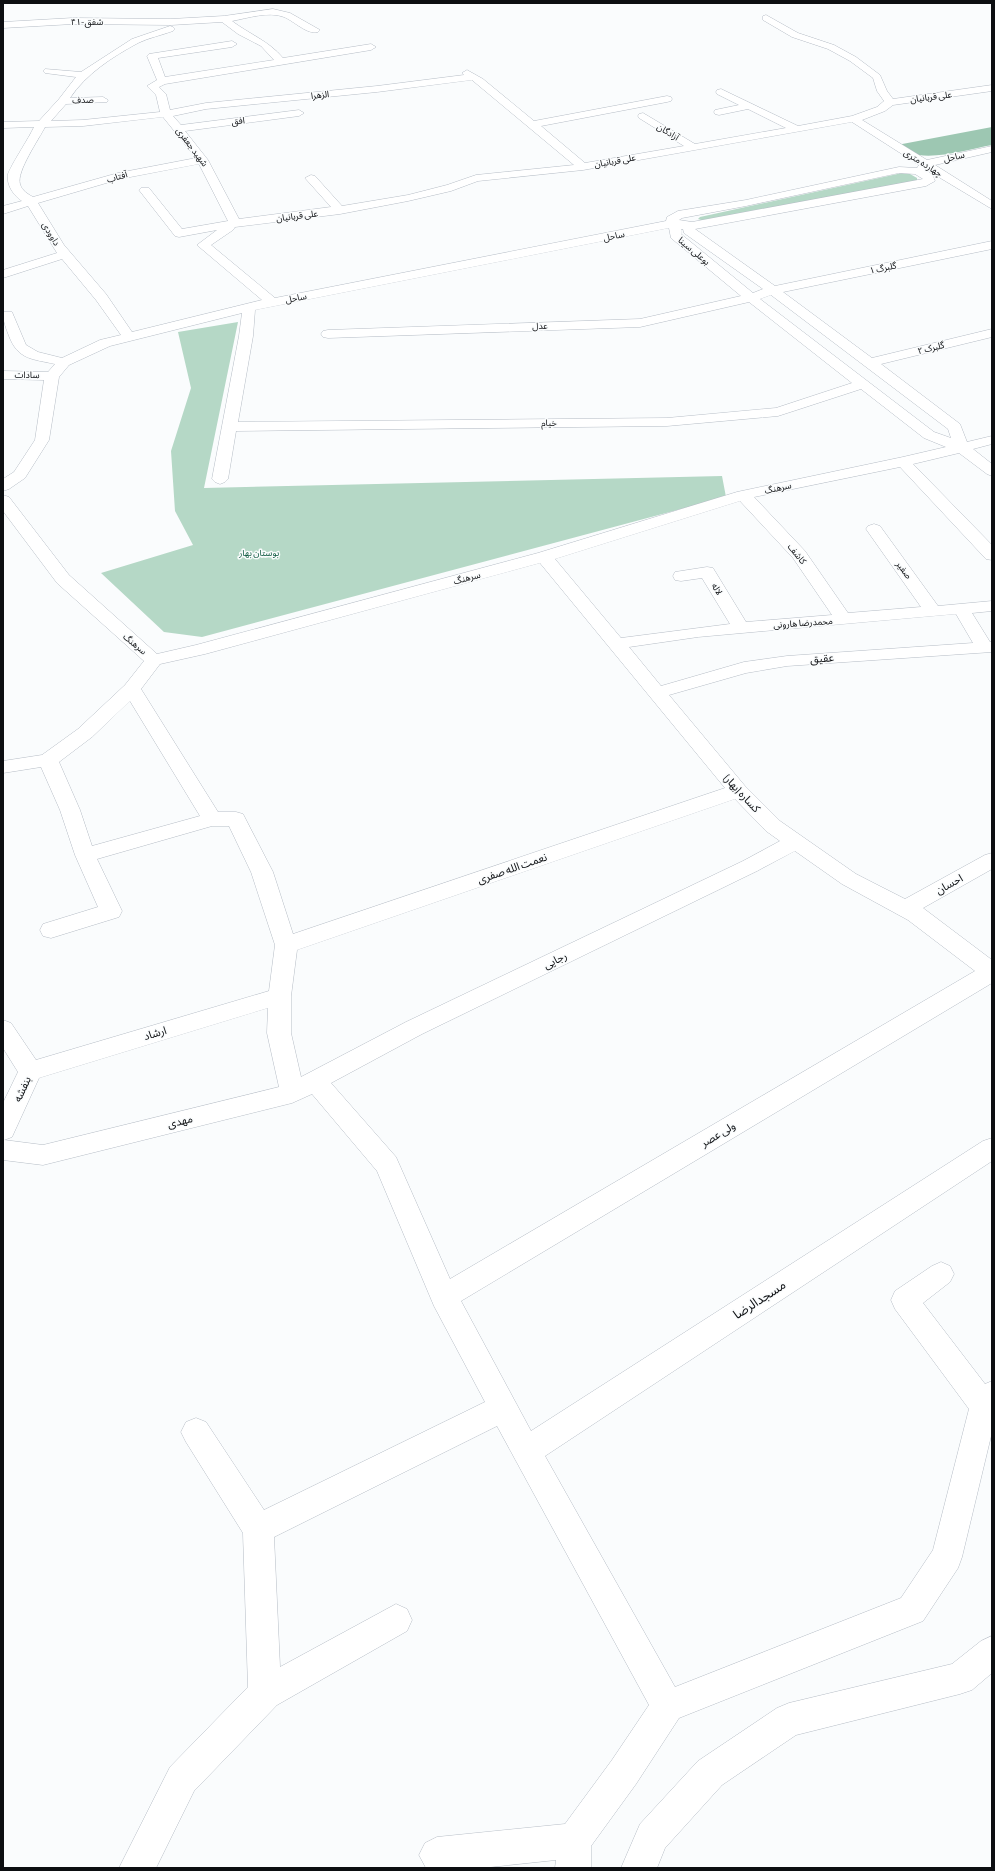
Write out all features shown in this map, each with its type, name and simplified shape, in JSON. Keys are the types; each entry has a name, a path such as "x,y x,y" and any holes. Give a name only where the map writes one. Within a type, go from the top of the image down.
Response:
{"street":[{"path":"174,35 224,18 262,12 277,12 287,15 315,30"},
{"path":"224,18 243,33 270,48 280,61"},
{"path":"766,18 795,35 831,46 853,59 877,77 882,92 890,102"},
{"name":"شفق-۴۱","path":"3,25 73,21 174,35"},
{"name":"داوودی","path":"129,338 101,297 64,254 31,201 21,195 14,184 14,174 41,125 62,101 84,69 97,65 135,41 174,35"},
{"path":"232,44 152,56 162,81 371,46"},
{"path":"48,71 84,69"},
{"path":"426,74 436,81"},
{"name":"الزهرا","path":"166,114 206,106 377,89 470,75 480,81 583,167"},
{"name":"شهید جعفری","path":"162,81 152,86 160,94 166,114 203,160 235,223"},
{"name":"علی قربانیان","path":"145,190 179,233 235,223 340,210 408,198 451,188 476,178 583,167 854,119 881,109 890,102 992,88"},
{"path":"721,92 797,129"},
{"path":"531,125 667,99"},
{"name":"صدف","path":"62,101 103,100"},
{"path":"719,112 778,106"},
{"name":"افق","path":"178,129 298,113"},
{"path":"3,125 41,125 166,114"},
{"name":"آزادگان","path":"643,116 693,147"},
{"name":"چهارده متری","path":"854,119 922,168 992,206"},
{"path":"94,121 95,136"},
{"name":"ساحل","path":"675,224 671,220 678,215 746,203 899,170 922,168 992,149"},
{"name":"آفتاب","path":"3,210 118,176 203,160"},
{"name":"ساحل","path":"52,376 64,362 105,343 272,302 675,224 692,226 922,184 929,181 928,176 922,168"},
{"path":"311,178 340,210"},
{"path":"235,223 203,245 272,302"},
{"name":"بوعلی سینا","path":"962,447 955,427 774,290 691,231 675,224 675,235 751,298 929,435 962,447 992,471"},
{"name":"گلبرگ ۱","path":"751,298 774,290 992,245"},
{"path":"3,274 64,254"},
{"path":"517,270 518,255"},
{"path":"441,270 456,277 464,276"},
{"name":"عدل","path":"328,334 640,322 751,298"},
{"path":"220,479 246,336 249,308"},
{"path":"7,315 20,347 33,354 64,362"},
{"name":"گلبرک ۲","path":"869,363 992,333"},
{"name":"سادات","path":"3,374 52,376"},
{"path":"3,486 20,475 42,440 52,376"},
{"name":"خیام","path":"229,427 667,422 778,412 863,384"},
{"name":"سرهنگ","path":"3,500 63,579 154,660 199,650 544,557 743,495 904,462 992,440"},
{"path":"904,462 992,555"},
{"name":"کاشف","path":"743,495 799,555 844,620"},
{"name":"صفیر","path":"874,529 933,611"},
{"name":"کساره (بهار)","path":"544,557 655,693 738,790 773,826 849,880 916,914 992,972"},
{"name":"لاله","path":"681,576 707,572 741,628"},
{"name":"محمدرضا هارونی","path":"615,644 698,632 992,606"},
{"path":"961,608 988,647"},
{"name":"عقیق","path":"655,693 744,668 788,661 988,647"},
{"path":"3,767 48,760 85,733 132,689 154,660"},
{"path":"132,689 212,819"},
{"path":"48,760 70,810 85,855 110,912 51,930"},
{"name":"نعمت الله صفری","path":"286,945 738,790"},
{"path":"85,855 212,819 236,819 262,872 286,945 280,996 279,1033 304,1087 387,1165 444,1297 526,1451 668,1706"},
{"name":"رجایی","path":"304,1087 414,1028 750,866 795,842"},
{"name":"احسان","path":"905,909 992,860"},
{"name":"ولی عصر","path":"444,1297 992,972"},
{"name":"ارشاد","path":"30,1070 280,996"},
{"name":"بنفشه","path":"3,1029 30,1070 3,1130"},
{"name":"مهدی","path":"3,1150 43,1155 304,1087"},
{"name":"مسجدالرضا","path":"526,1451 992,1148"},
{"path":"437,1855 574,1854 624,1772 668,1706 912,1610 947,1557 989,1406 905,1300 941,1274"},
{"path":"258,1529 503,1408"},
{"path":"196,1432 258,1529 265,1693"},
{"path":"136,1868 182,1779 265,1693 396,1620"},
{"path":"638,1868 652,1836 710,1773 788,1720 960,1678 992,1652"}],"green space":[{"path":"992,127 992,145 951,154 929,156 919,155 910,153 897,145"},
{"path":"902,173 910,174 917,178 917,182 704,221 698,219 700,217"},
{"name":"بوستان بهار","path":"238,322 204,488 722,476 726,497 202,637 164,632 101,573 193,545 175,511 171,451 191,388 178,332"}]}
